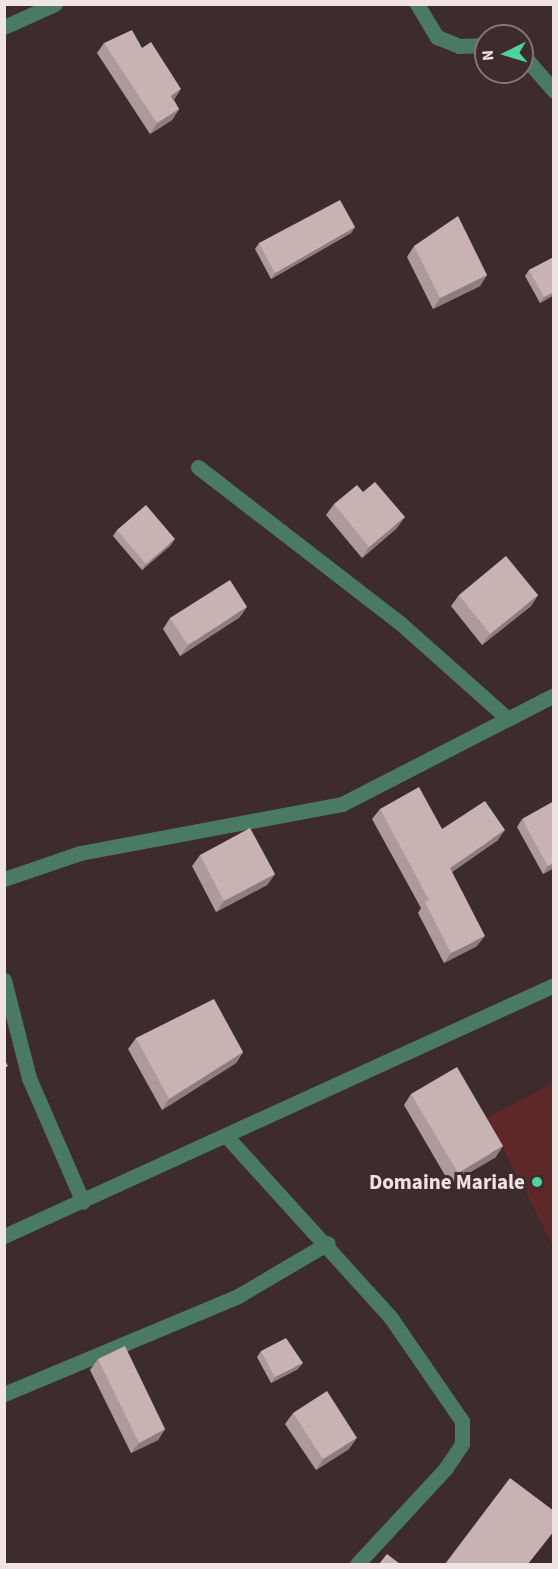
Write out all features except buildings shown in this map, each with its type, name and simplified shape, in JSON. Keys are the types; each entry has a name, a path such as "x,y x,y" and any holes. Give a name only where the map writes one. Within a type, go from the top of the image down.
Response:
{"street":[{"path":"4,27 55,4"},
{"path":"417,4 437,37 459,46 474,45"},
{"path":"534,68 554,92"},
{"path":"198,467 399,623 508,719"},
{"path":"4,879 80,853 342,804 554,695"},
{"path":"4,980 30,1078 83,1202"},
{"path":"4,1236 228,1138 554,985"},
{"path":"228,1138 328,1243 391,1318 462,1421 462,1444 446,1468 357,1564"},
{"path":"4,1394 238,1296 328,1243"}],"shaded area":[{"name":"Domaine Mariale","path":"553,1083 553,1245 487,1118"}],"place":[{"name":"Domaine Mariale","path":"537,1182"}]}
